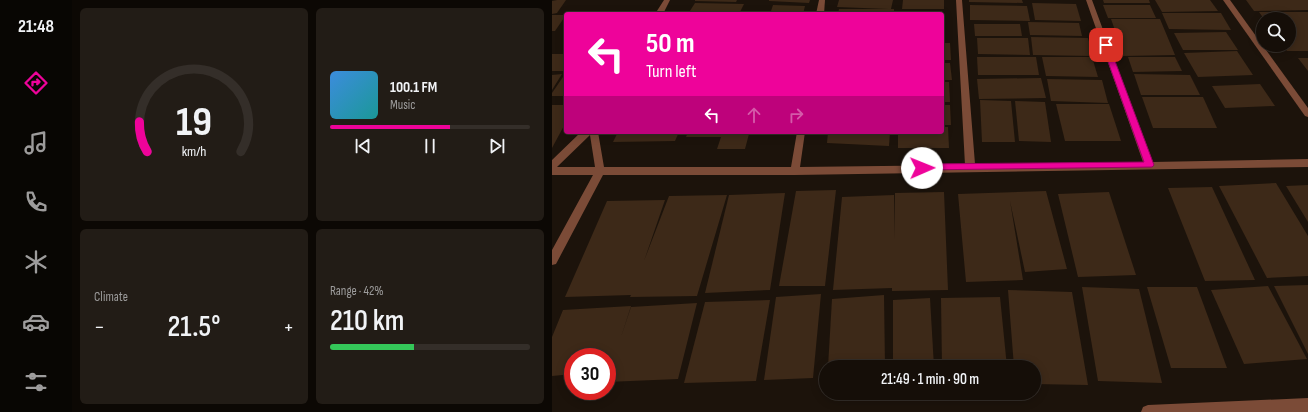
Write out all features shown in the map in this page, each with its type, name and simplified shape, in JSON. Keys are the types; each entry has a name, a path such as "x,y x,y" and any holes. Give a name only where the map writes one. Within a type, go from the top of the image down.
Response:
{"street":[{"path":"660,12 667,0"},
{"path":"820,12 822,0"},
{"path":"959,0 970,167"},
{"path":"1089,0 1149,165"},
{"path":"1226,0 1308,114"},
{"path":"552,166 585,134"},
{"path":"552,260 600,172 594,134"},
{"path":"795,171 801,134"},
{"path":"552,171 795,171 1308,162"},
{"path":"1148,412 1254,410 1308,405"}],"building":[{"path":"566,0 557,13 552,14 552,1"},
{"path":"695,0 737,0 736,2"},
{"path":"769,0 810,0 809,3"},
{"path":"839,0 893,0 891,9 894,9 894,12 838,12 839,9 888,9 837,7"},
{"path":"903,0 944,0 944,9 902,9"},
{"path":"969,0 1022,0 1023,3 969,2"},
{"path":"1103,0 1149,0 1150,3 1104,3"},
{"path":"1155,0 1210,0 1218,11 1162,12"},
{"path":"1246,0 1308,0 1308,10 1254,11"},
{"path":"695,3 744,4 740,12 689,12"},
{"path":"1032,3 1076,4 1081,21 1035,20"},
{"path":"773,5 805,6 804,12 771,12"},
{"path":"970,5 1027,6 1030,21 970,20"},
{"path":"1103,5 1150,5 1156,18 1108,18"},
{"path":"900,11 942,11 942,12"},
{"path":"1296,12 1308,12 1308,51 1296,51"},
{"path":"1162,13 1221,13 1231,30 1169,29"},
{"path":"552,15 564,15 564,18 555,31 552,31"},
{"path":"1111,19 1160,19 1175,55 1123,56 1115,36 1117,36"},
{"path":"1028,22 1079,23 1082,36 1030,35"},
{"path":"974,24 1020,24 1022,36 975,36"},
{"path":"944,28 945,28 944,41"},
{"path":"1226,32 1238,50 1183,50 1174,33"},
{"path":"1031,37 1088,38 1093,56 1033,55"},
{"path":"977,38 1028,38 1030,55 978,54"},
{"path":"944,43 950,43 951,60 944,60"},
{"path":"1237,51 1253,75 1198,77 1184,53"},
{"path":"552,54 564,54 564,71 552,71"},
{"path":"977,57 1036,57 1039,75 978,75"},
{"path":"1042,57 1092,57 1098,77 1046,76"},
{"path":"1128,57 1175,57 1182,71 1133,72"},
{"path":"1298,58 1308,58 1308,71"},
{"path":"944,63 950,63 952,80 944,80"},
{"path":"562,74 552,90 552,75"},
{"path":"1134,74 1190,75 1200,95 1141,95"},
{"path":"564,75 564,96 552,96 552,93"},
{"path":"1041,78 1046,98 979,99 977,79"},
{"path":"1047,79 1102,80 1108,103 1051,101"},
{"path":"944,82 949,82 950,102 944,102"},
{"path":"1260,84 1275,106 1225,108 1212,86"},
{"path":"1142,97 1203,97 1217,128 1153,128"},
{"path":"980,100 1011,101 1015,142 982,142"},
{"path":"1015,101 1045,102 1051,142 1019,141"},
{"path":"1056,104 1109,104 1121,141 1065,141"},
{"path":"552,105 564,105 564,126 552,148"},
{"path":"944,105 950,105 951,125 944,125"},
{"path":"944,127 948,127 949,148 898,148 898,134 944,134"},
{"path":"617,134 678,134 675,141 613,142"},
{"path":"687,134 749,134 745,149 717,149 721,137 686,137"},
{"path":"828,134 890,134 889,146 827,143"},
{"path":"1276,183 1308,236 1308,276 1267,278 1219,186"},
{"path":"1308,185 1308,222 1286,186"},
{"path":"1212,187 1255,280 1205,281 1168,188"},
{"path":"836,190 825,286 779,286 796,191"},
{"path":"1046,191 1067,269 1025,272 1010,201 1023,280 966,282 958,194"},
{"path":"944,192 948,290 892,291 892,288 833,290 842,197 894,195 894,239 895,193"},
{"path":"1109,192 1136,275 1078,277 1058,194"},
{"path":"785,193 770,290 705,293 729,195"},
{"path":"727,195 697,296 630,297 631,295 565,297 607,201 665,200 644,261 669,196"},
{"path":"1308,285 1308,354 1274,286"},
{"path":"1268,286 1307,359 1244,364 1211,290"},
{"path":"1082,287 1139,289 1162,383 1098,381"},
{"path":"1147,287 1197,287 1227,368 1171,368"},
{"path":"1008,290 1072,292 1088,385 1041,384 1041,360 1013,360"},
{"path":"821,294 813,378 764,380 776,297"},
{"path":"884,295 885,360 828,360 832,299"},
{"path":"1000,297 1006,360 942,360 941,298"},
{"path":"930,298 934,360 893,360 893,300"},
{"path":"770,300 756,381 684,383 705,302"},
{"path":"697,303 678,379 616,382 616,348 564,348 564,375 552,376 552,337 563,310 631,306 621,337 631,307"}],"route":[{"path":"922,168 1149,165 1106,45"}]}
